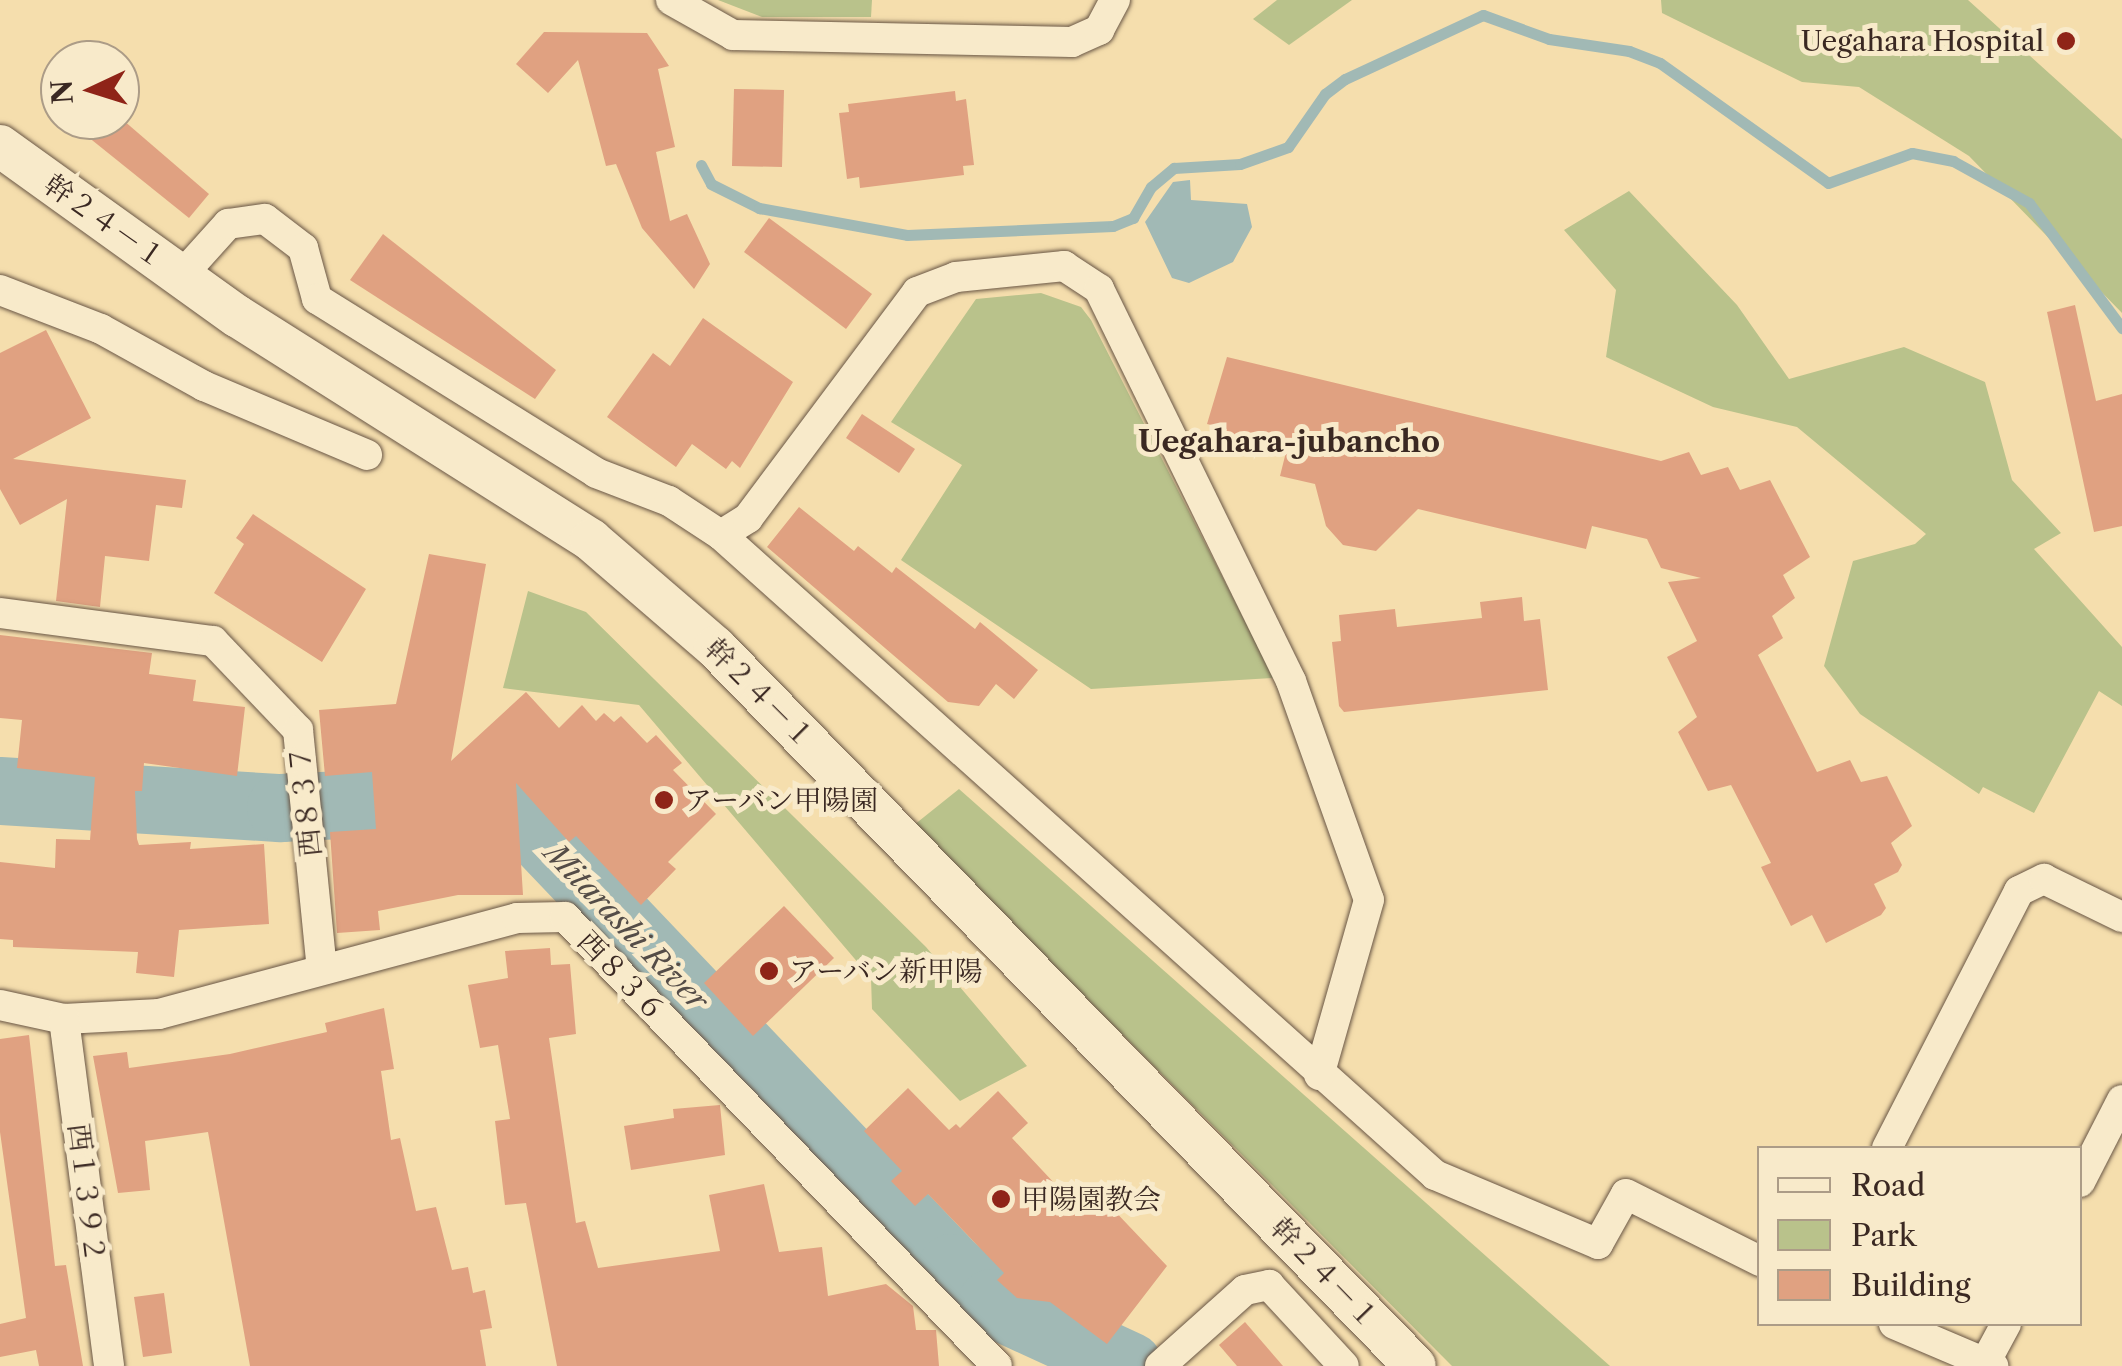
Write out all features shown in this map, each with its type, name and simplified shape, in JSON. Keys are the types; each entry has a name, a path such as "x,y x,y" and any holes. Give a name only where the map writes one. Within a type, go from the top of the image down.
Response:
{"street":[{"path":"671,0 733,35 1072,42 1099,30 1115,0"},
{"name":"幹２４－１","path":"0,146 182,275 591,540 716,647 1415,1366"},
{"path":"182,275 228,224 266,219 304,248 317,299 596,473 669,501 722,535 1318,1075 1435,1174 1598,1244 1626,1194 1757,1260"},
{"path":"722,535 748,518 916,292 956,276 1064,266 1099,289 1291,681 1369,900 1318,1075"},
{"path":"0,290 101,329 204,386 367,454"},
{"name":"西８３７","path":"0,613 213,641 298,730 322,970"},
{"path":"1888,1146 2020,891 2044,879 2122,917"},
{"name":"西８３６","path":"0,1005 64,1019 159,1014 517,918 565,918 998,1366"},
{"name":"西１３９２","path":"64,1019 109,1366"},
{"path":"2082,1179 2119,1115"},
{"path":"1160,1366 1245,1290 1269,1285 1344,1366"},
{"path":"1899,1326 1989,1364 2005,1326"}],"green space":[{"path":"718,0 872,0 871,17 762,17"},
{"path":"1277,0 1352,0 1289,45 1253,19"},
{"path":"1661,0 1968,0 2122,139 2122,313 1969,156 1859,87 1802,82 1662,13"},
{"path":"1629,191 1737,305 1789,379 1904,347 1985,382 2012,480 2061,533 2034,549 2122,647 2122,706 2099,691 2034,813 1983,787 1979,794 1860,714 1824,666 1853,561 1915,544 1926,534 1797,427 1713,407 1606,357 1616,290 1564,230"},
{"path":"1041,293 1081,307 1091,320 1274,678 1091,689 901,560 962,465 891,422 976,299"},
{"path":"528,591 586,612 926,947 1027,1066 960,1101 872,1009 871,978 639,705 503,688"},
{"path":"959,789 1610,1366 1452,1366 914,825"}],"water":[{"path":"1190,180 1191,200 1247,204 1252,227 1233,262 1189,283 1172,278 1145,222 1173,182"}],"building":[{"path":"544,32 647,33 669,66 658,69 675,147 656,152 670,221 687,214 710,264 694,289 642,228 616,164 606,166 578,60 548,93 516,64"},
{"path":"734,89 784,90 782,167 732,166"},
{"path":"955,91 956,101 966,99 974,165 963,166 964,175 860,188 859,177 847,179 839,113 849,112 848,104"},
{"path":"140,135 209,194 189,218 92,140 140,140"},
{"path":"769,218 872,294 846,329 744,252"},
{"path":"383,234 556,370 535,399 350,280"},
{"path":"2075,305 2096,401 2122,394 2122,526 2094,532 2047,312"},
{"path":"703,318 793,382 740,468 732,461 726,469 692,444 676,467 607,417 653,353 670,366"},
{"path":"46,330 91,418 13,459 186,480 182,508 156,505 149,561 105,556 100,607 56,601 67,499 20,525 0,489 0,353"},
{"path":"1227,357 1661,461 1689,452 1701,475 1728,467 1740,490 1770,480 1810,557 1783,575 1795,598 1772,616 1783,638 1758,655 1817,772 1850,760 1861,782 1887,776 1912,826 1891,843 1902,865 1898,872 1874,884 1886,908 1881,915 1826,943 1812,915 1791,926 1761,867 1771,863 1731,785 1708,791 1678,732 1697,717 1667,657 1697,641 1668,582 1701,578 1661,568 1647,539 1592,526 1586,549 1418,509 1376,551 1343,545 1326,526 1315,484 1280,476 1286,452 1225,438 1227,429 1207,424"},
{"path":"862,414 915,449 899,473 846,438"},
{"path":"799,507 854,551 858,546 892,573 896,567 975,629 980,622 1038,670 1014,699 996,684 979,706 948,702 767,547"},
{"path":"253,514 366,589 322,662 214,593 244,544 236,538"},
{"path":"429,554 486,564 451,761 526,692 559,728 582,705 596,721 604,713 614,722 621,716 647,743 656,735 682,763 673,770 716,814 668,862 676,869 641,905 576,836 569,842 516,783 523,895 458,895 378,911 380,930 337,933 330,832 376,829 372,772 325,776 319,710 396,704"},
{"path":"1522,597 1524,621 1540,619 1548,690 1344,712 1339,706 1332,642 1341,641 1339,615 1395,609 1397,627 1482,618 1480,602"},
{"path":"0,635 152,653 149,674 196,680 193,701 245,707 237,776 144,763 142,791 135,791 137,839 139,845 191,842 190,849 264,844 269,924 179,930 174,977 136,973 138,952 13,947 13,940 0,939 0,862 55,868 56,839 90,840 95,777 17,768 22,720 0,718"},
{"name":"アーバン新甲陽","path":"784,906 834,958 753,1036 704,983"},
{"path":"550,948 551,965 570,964 576,1034 549,1038 576,1223 585,1221 598,1268 720,1251 709,1195 764,1184 779,1252 822,1247 828,1296 886,1284 913,1306 916,1330 936,1330 939,1366 557,1366 526,1203 505,1205 495,1121 510,1119 498,1045 480,1048 468,985 508,978 505,951"},
{"path":"384,1008 394,1069 381,1071 391,1140 400,1138 416,1211 436,1207 452,1270 468,1267 473,1293 485,1290 492,1328 480,1330 486,1366 250,1366 208,1132 145,1141 150,1190 118,1193 93,1056 127,1052 129,1068 230,1054 327,1032 325,1023"},
{"path":"29,1035 55,1266 66,1265 83,1366 39,1366 36,1350 0,1357 0,1324 26,1318 0,1132 0,1039"},
{"path":"908,1088 949,1130 956,1124 960,1128 998,1091 1028,1123 1012,1138 1071,1201 1089,1184 1167,1266 1107,1344 1050,1302 1017,1298 997,1280 1004,1273 928,1194 915,1206 891,1181 902,1171 864,1131"},
{"path":"720,1105 725,1155 631,1170 624,1126 674,1118 673,1109"},
{"path":"164,1293 172,1353 143,1357 134,1297"},
{"path":"1245,1322 1283,1366 1237,1366 1219,1345"}],"waterway":[{"path":"701,165 711,184 759,208 907,235 1113,226 1133,218 1151,187 1174,168 1240,164 1288,147 1325,94 1345,79 1483,15 1549,39 1629,51 1660,63 1828,183 1912,153 1953,161 2029,203 2122,328"},
{"name":"Mitarashi River","path":"0,791 281,808 467,799 529,824 952,1268 992,1303 1129,1366"}],"place":[{"name":"Uegahara Hospital","path":"2066,41"},
{"name":"アーバン甲陽園","path":"664,800"},
{"name":"アーバン新甲陽","path":"769,971"},
{"name":"甲陽園教会","path":"1001,1199"}],"district":[{"name":"Uegahara-jubancho","path":"1289,442"}]}
